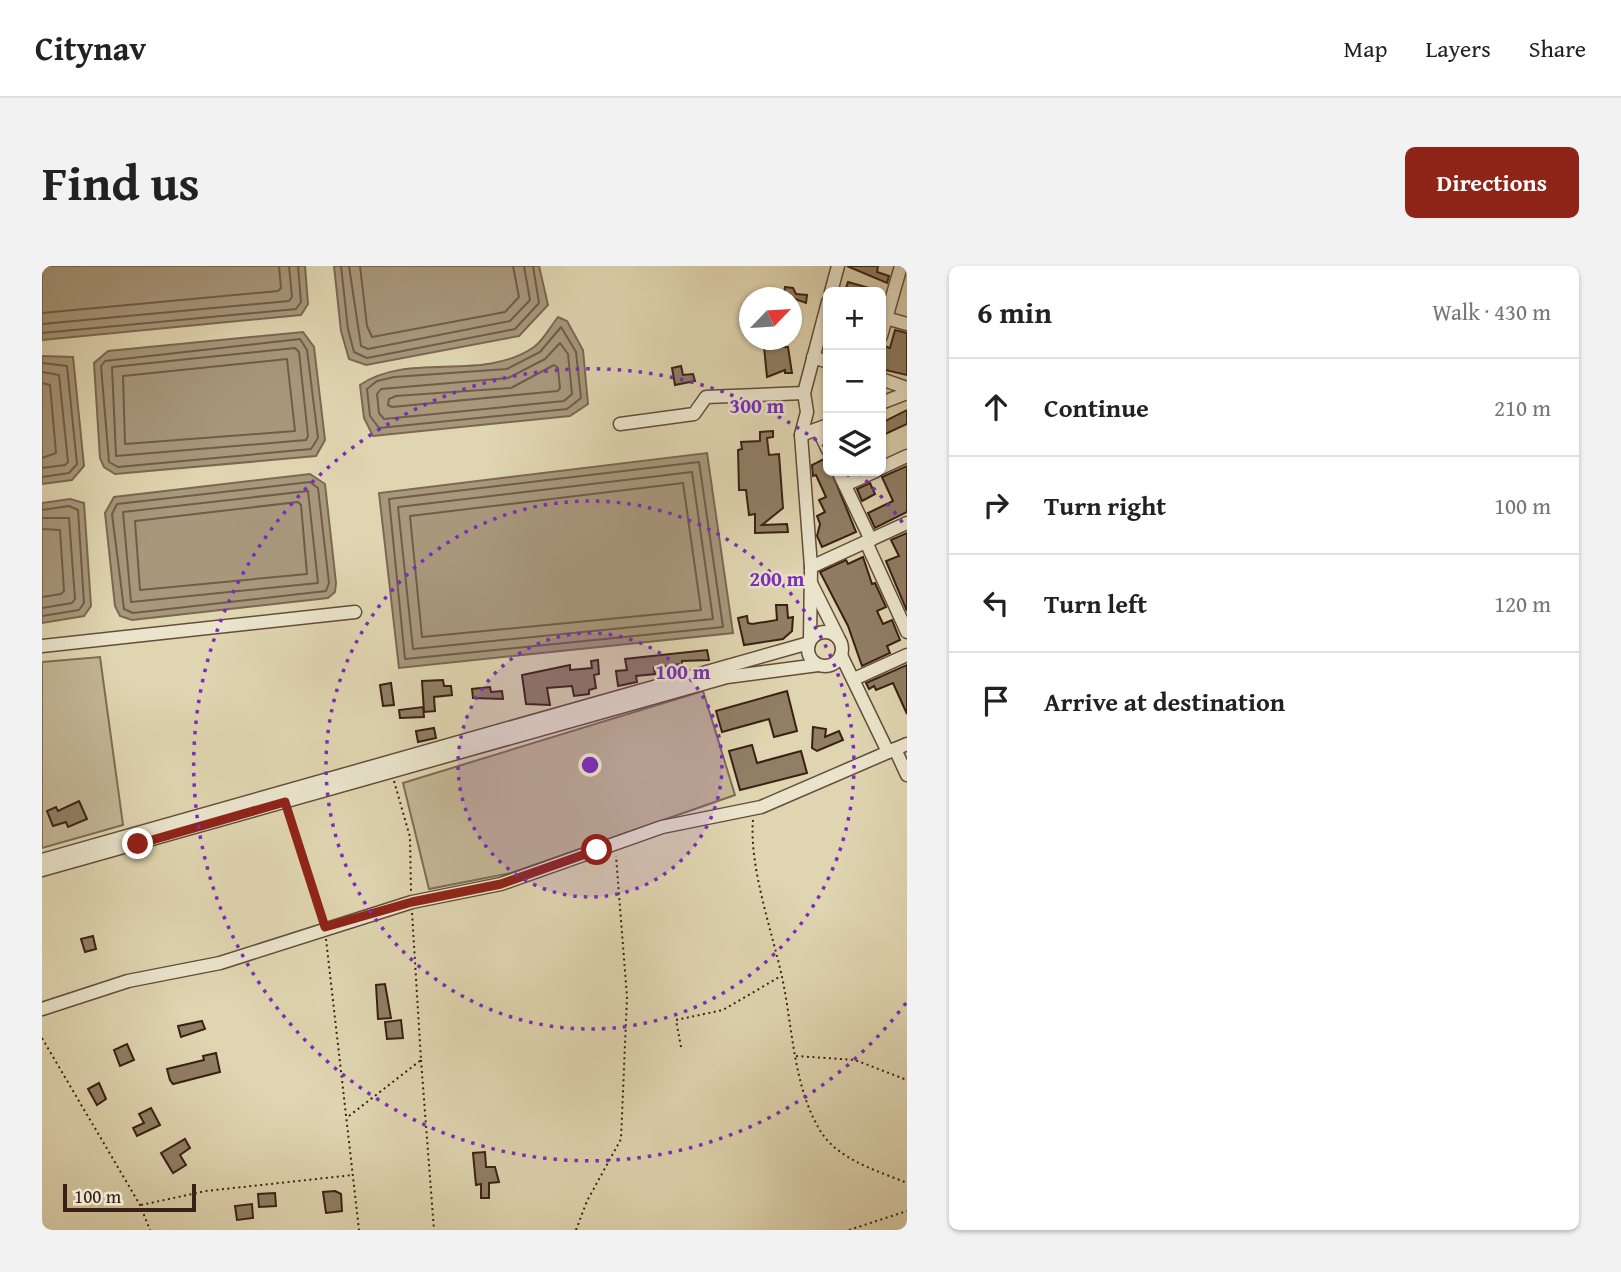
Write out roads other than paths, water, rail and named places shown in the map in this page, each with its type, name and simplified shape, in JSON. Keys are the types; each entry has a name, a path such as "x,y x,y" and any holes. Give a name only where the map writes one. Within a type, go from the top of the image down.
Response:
{"street":[{"path":"832,287 838,266"},
{"path":"901,266 886,318 907,324"},
{"path":"818,665 810,657 810,573 801,435 807,412 804,393 823,320"},
{"path":"813,356 823,360"},
{"path":"886,381 907,390"},
{"path":"886,400 907,390"},
{"path":"620,424 694,414 706,397 804,393"},
{"path":"801,435 823,427"},
{"path":"886,466 907,456"},
{"path":"840,476 907,632"},
{"path":"845,485 865,476"},
{"path":"810,573 907,523"},
{"path":"42,870 727,677 835,664 841,655 842,646 810,573"},
{"path":"42,646 355,612"},
{"path":"42,860 701,673 790,651 824,632 838,637"},
{"path":"841,655 897,748 907,775"},
{"path":"854,679 907,655"},
{"path":"42,1009 128,981 220,963 325,927 412,902 501,884 662,827 761,807 897,748"}],"water":[{"path":"42,266 305,266 308,304 301,315 42,340"},
{"path":"334,266 539,266 548,305 519,336 366,365 349,359 341,331"},
{"path":"558,317 567,321 583,350 588,404 570,416 373,436 364,418 360,385 379,375 401,370 469,366 514,358 534,347"},
{"path":"303,332 314,347 325,440 316,456 115,474 104,467 100,458 94,363 108,351"},
{"path":"42,356 73,357 84,466 72,480 42,484"},
{"path":"707,453 733,633 399,668 379,493"},
{"path":"310,474 325,484 336,583 335,592 328,598 132,620 120,616 115,606 105,513 114,497"},
{"path":"70,499 84,503 91,606 84,616 42,623 42,503"}]}
